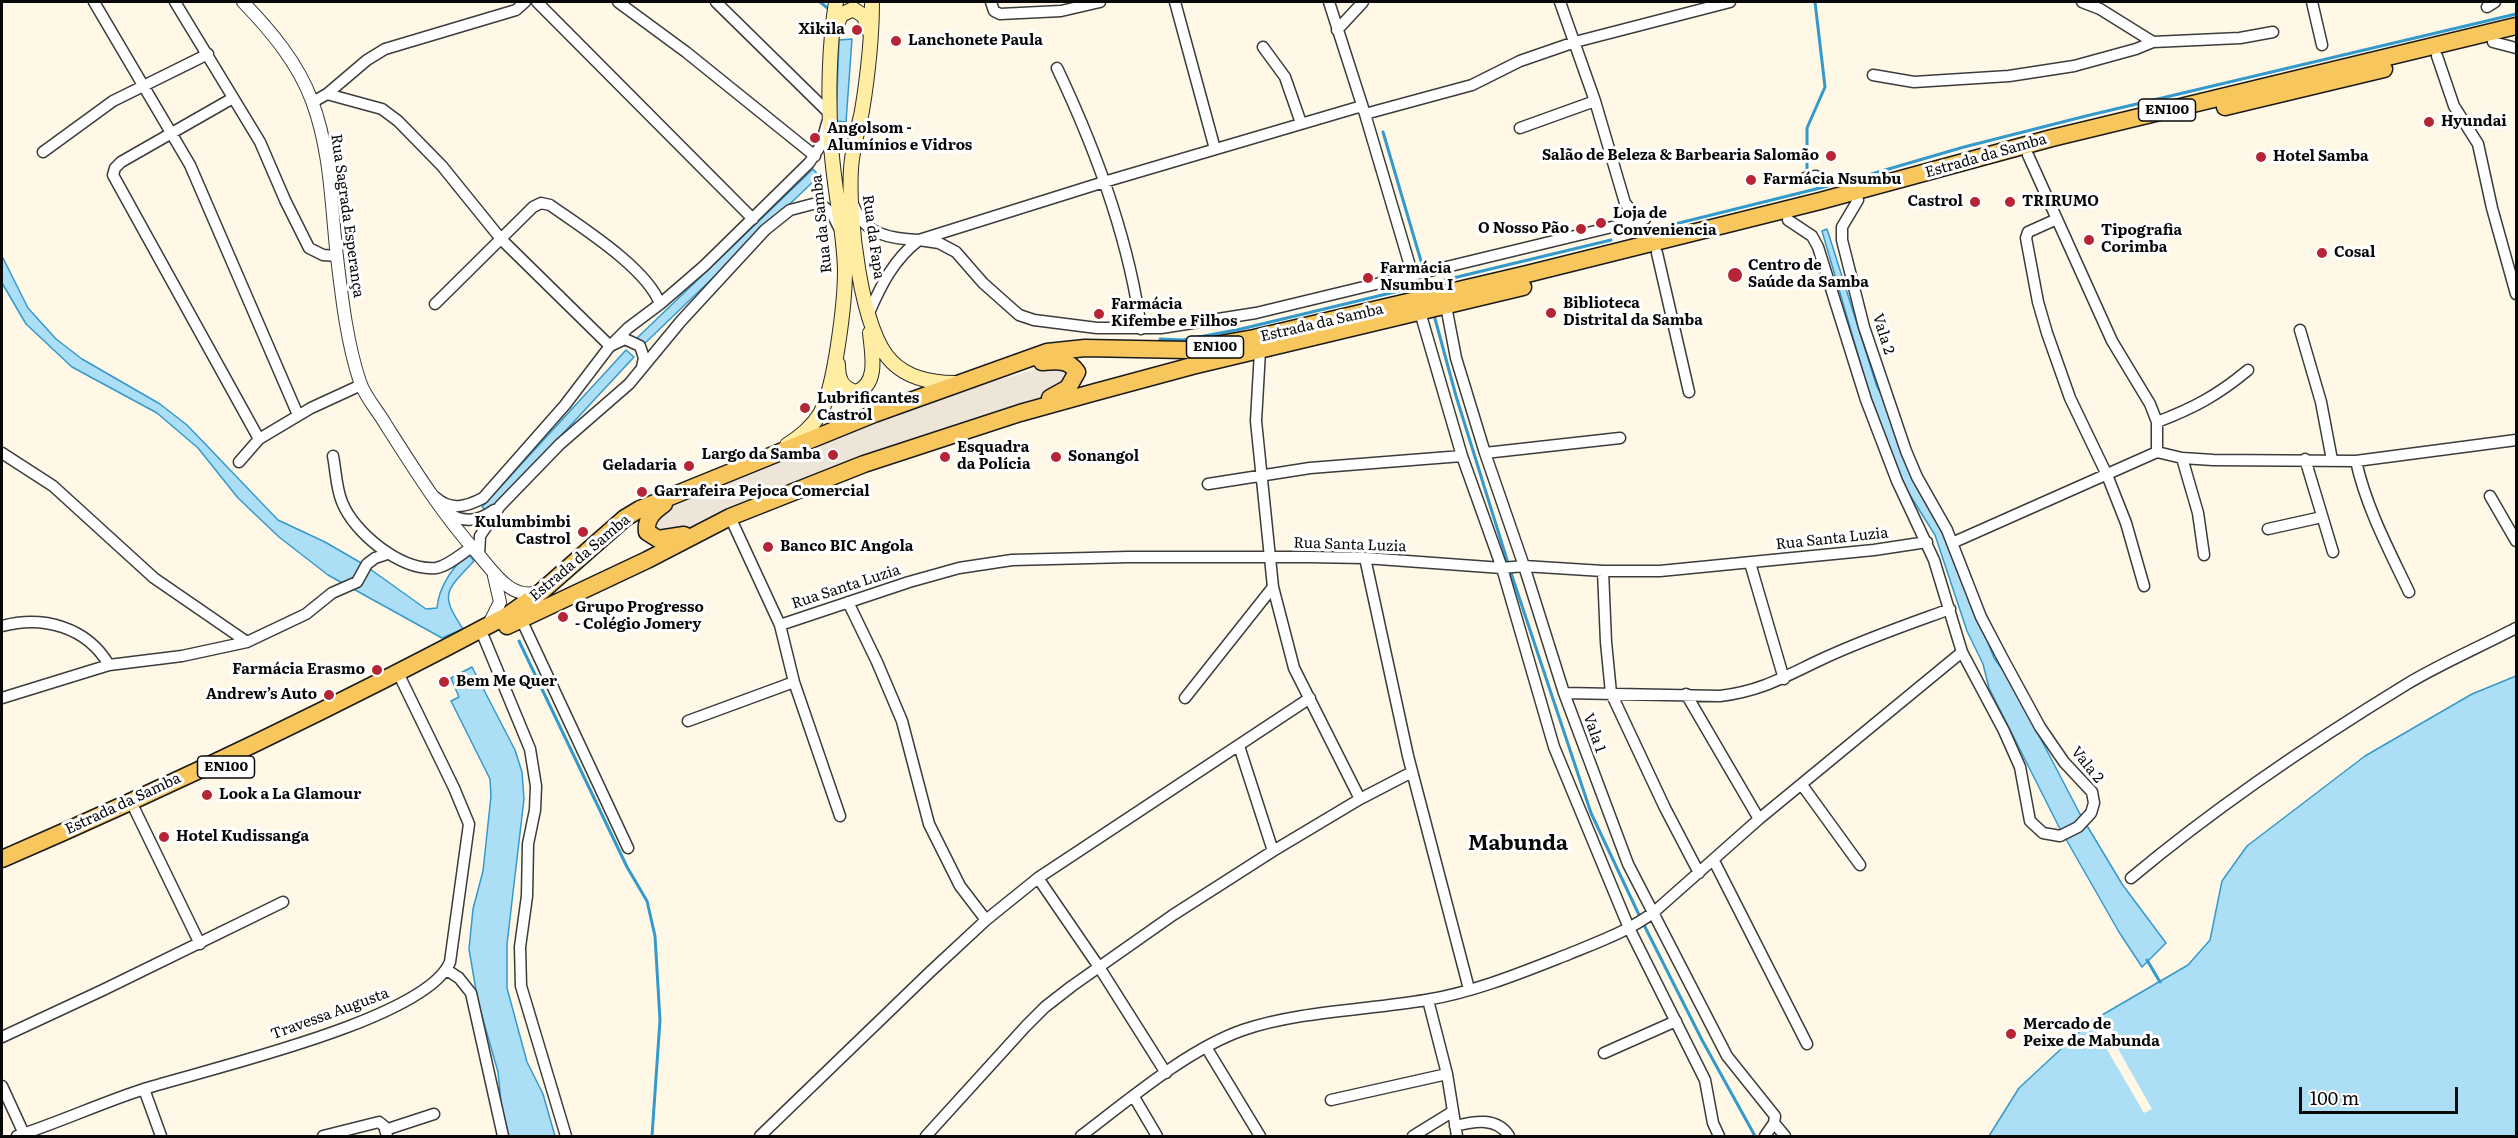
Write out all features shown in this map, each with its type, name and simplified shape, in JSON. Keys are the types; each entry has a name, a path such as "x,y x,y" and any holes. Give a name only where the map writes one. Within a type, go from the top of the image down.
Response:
{"main road":[{"name":"Rua da Samba","path":"772,454 799,437 819,415 830,389 840,325 845,271 832,160 829,106 836,2"},
{"name":"Rua da Fapa","path":"872,2 870,54 852,162 850,206 869,313 880,348 898,368 927,381 961,383"},
{"path":"832,54 838,21 846,11 853,9 859,11 867,22 870,54"},
{"name":"Estrada da Samba","path":"2,859 90,821 479,635 542,591 625,518 640,509 772,454 1047,352 1068,349 1187,350 1233,343 1527,274 1866,189 2052,138 2517,26"},
{"name":"Estrada da Samba","path":"479,635 521,619 647,560 730,517 864,464 1020,413 1192,366 1657,253 2028,155 2517,37"},
{"path":"840,325 838,358 840,379 847,389 856,392 865,388 871,377 873,366 869,313"},
{"path":"1005,366 1063,361 1072,365 1077,372 1068,388 1020,413"},
{"path":"685,489 649,518 646,525 647,532 658,539 674,538 705,528"},
{"name":"Estrada da Samba","path":"2,870 135,810 402,679 445,653"}],"street":[{"path":"94,2 190,165 298,415"},
{"path":"175,2 260,142 309,248 323,255 337,256"},
{"name":"Rua Sagrada Esperança","path":"243,2 279,42 296,67 313,102 323,137 330,178 337,256 348,331 361,384 427,490 493,572 515,591 530,595 542,591"},
{"path":"313,102 327,94 376,53 516,10 525,2"},
{"path":"537,2 753,219"},
{"path":"618,2 686,52 815,156"},
{"path":"427,490 441,502 450,506 469,506 483,498 565,405 610,346 628,328 704,267 815,156 826,132 829,106 716,2"},
{"path":"991,2 994,11 1003,14 1061,11 1100,2"},
{"path":"1175,2 1215,149"},
{"path":"1329,2 1364,110 1413,276"},
{"path":"1337,30 1363,2"},
{"path":"1560,2 1595,101 1625,203 1637,217 1645,219 1609,228"},
{"path":"869,313 886,275 911,246 920,240 1301,123 1472,85 1520,61 1684,7 1730,2"},
{"path":"2082,2 2100,9 2153,42"},
{"path":"2312,2 2322,45"},
{"path":"1873,75 1914,82 2009,76 2074,66 2136,50 2153,42 2240,38 2273,32"},
{"path":"2493,42 2517,48"},
{"path":"1263,47 1285,77 1301,123"},
{"path":"43,152 113,101 208,54"},
{"path":"2436,56 2454,106 2478,144 2492,208 2517,294"},
{"path":"1057,68 1104,182 1130,268 1141,328"},
{"path":"327,94 382,109 398,121 442,166 501,240 610,346"},
{"path":"233,98 121,162 115,168 113,175 259,439"},
{"path":"1520,128 1595,101"},
{"path":"2028,155 2112,341 2150,404 2157,422 2157,452"},
{"path":"851,183 854,208 859,219 869,228 893,238 920,240"},
{"name":"Vala 2","path":"1788,219 1812,236 1818,247 1866,400 1897,481 1927,542 1962,652 2004,731 2020,767 2030,821 2043,833 2061,836 2070,832 2091,813 2094,802 2092,792 2064,762 2040,727 1981,617 1952,543 1906,451 1864,327 1842,240 1842,227 1858,200"},
{"path":"1609,228 1617,221 1625,203"},
{"path":"435,304 537,204 550,205 588,231 634,270 657,297 660,304"},
{"path":"333,456 338,490 345,510 355,524 387,554 426,567 444,566 476,552 480,536 500,506 560,444 641,371 670,334 765,230 790,210 805,204 820,204 836,219 842,237"},
{"path":"2057,219 2028,232 2026,238 2032,275 2047,333 2070,399 2107,475 2126,523 2144,586"},
{"name":"Estrada da Samba","path":"920,240 939,243 956,252 983,283 1020,315 1034,320 1097,328 1161,328 1219,320 1609,228"},
{"path":"1657,253 1689,392"},
{"name":"Vala 1","path":"1446,306 1456,358 1485,453 1564,693 1628,864 1651,915 1727,1056 1736,1070 1772,1108 1775,1116 1774,1123 1785,1137"},
{"path":"1420,312 1462,456 1505,568 1554,747 1632,926 1705,1080 1713,1123 1719,1137"},
{"path":"2300,330 2321,402 2332,460"},
{"path":"610,346 625,339 636,342 643,351 641,371"},
{"path":"1260,351 1256,421 1273,588 1294,668 1360,799"},
{"path":"2157,422 2195,408 2226,388 2248,370"},
{"path":"239,462 259,439 298,415 361,384"},
{"path":"1485,453 1620,438"},
{"path":"1952,543 2157,452 2182,458 2356,461 2517,440"},
{"path":"2,453 53,486 154,578 247,642"},
{"path":"1208,484 1310,468 1462,456"},
{"path":"2182,458 2198,513 2204,555"},
{"path":"2305,459 2333,552"},
{"path":"2356,461 2378,527 2409,592"},
{"path":"2490,496 2517,541"},
{"path":"443,510 452,516 477,520 500,506"},
{"path":"730,517 780,625 794,682 840,816"},
{"path":"2268,529 2322,517"},
{"name":"Rua Santa Luzia","path":"780,625 958,568 1012,560 1128,557 1365,558 1505,568 1523,566 1603,571 1660,571 1874,550 1927,542"},
{"path":"2,698 109,664 182,656 247,642 306,614 332,593 346,587 380,555 387,554"},
{"path":"1365,558 1387,669 1469,989"},
{"path":"1750,563 1784,679"},
{"path":"1603,571 1611,693 1660,798 1699,873"},
{"path":"493,572 500,602 479,635 530,749 536,786 535,810 528,844 527,896 520,947 521,986 566,1137"},
{"path":"1185,698 1273,588"},
{"path":"848,602 877,662 902,722 929,824 960,886 987,920"},
{"path":"1564,693 1720,696 1741,693 1784,679 1819,660 1867,639 1950,609"},
{"path":"521,619 628,848"},
{"path":"2,626 26,623 65,627 92,642 109,664"},
{"path":"2131,878 2214,812 2344,725 2409,684 2517,628"},
{"path":"1081,1137 1166,1073 1206,1047 1244,1029 1276,1021 1428,1000 1469,989 1552,960 1632,926 1651,915 1759,819 1962,652"},
{"path":"402,679 469,824 447,970 466,985 474,1003 503,1137"},
{"path":"688,721 794,682"},
{"path":"1686,694 1759,819"},
{"path":"760,1137 987,920 1038,878 1310,698"},
{"path":"1239,746 1273,851"},
{"path":"926,1137 1045,1007 1173,915 1273,851 1360,799 1412,772"},
{"path":"1802,785 1860,865"},
{"path":"135,810 200,944"},
{"path":"1714,861 1806,1044"},
{"path":"1038,878 1100,967 1166,1073"},
{"path":"2,1037 200,944 283,902"},
{"name":"Travessa Augusta","path":"22,1136 144,1089 322,1035 382,1013 420,993 441,978 447,970"},
{"path":"1428,1000 1447,1074 1456,1131 1475,1121 1492,1122 1506,1131 1509,1137"},
{"path":"1604,1053 1676,1021"},
{"path":"1206,1047 1260,1137"},
{"path":"1331,1100 1447,1074"},
{"path":"2,1086 22,1136"},
{"path":"144,1089 161,1137"},
{"path":"1134,1097 1157,1137"},
{"path":"1413,1137 1452,1112"},
{"path":"323,1137 379,1122 386,1133 434,1114"},
{"path":"1765,1137 1774,1123"}],"shaded area":[{"name":"Largo da Samba","path":"1050,365 1074,373 1050,395 908,442 669,537 649,524 669,506 758,467 897,414"}],"water":[{"path":"852,39 846,122 836,121 839,40"},
{"path":"813,169 819,176 643,345 637,338"},
{"path":"1827,229 1877,387 1893,415 1944,529 1994,658 2009,678 2080,814 2122,884 2166,943 2142,967 2119,932 2059,827 1989,688 1983,664 1967,631 1935,535 1903,484 1868,389 1822,231"},
{"path":"2,256 28,308 56,339 82,359 160,404 187,425 278,520 325,542 363,564 426,609 437,608 444,585 467,552 474,561 457,579 449,593 451,607 463,629 442,638 328,575 279,537 238,498 198,448 157,413 72,367 26,324 2,283"},
{"path":"626,350 634,357 489,513 482,507"},
{"path":"472,667 515,750 522,772 524,799 507,944 507,988 527,1062 543,1094 555,1136 508,1136 502,1112 498,1072 478,1002 469,949 473,909 483,871 491,796 490,779 451,701 459,697 451,678"},
{"path":"2516,676 2516,1136 1989,1136 2019,1088 2090,1022 2188,965 2210,940 2222,881 2247,846 2365,756 2472,694"}],"pier":[{"path":"2100,1017 2152,1109 2144,1113 2091,1022"}],"waterway":[{"path":"820,2 830,10"},
{"path":"1807,169 1807,128 1825,87 1815,2"},
{"path":"1659,228 1844,182 1964,147 2086,116 2516,14"},
{"path":"1383,132 1421,261"},
{"path":"1160,339 1183,340 1241,329 1611,240"},
{"path":"1434,315 1456,396 1508,563"},
{"path":"1510,570 1591,813 1640,917"},
{"path":"519,641 627,867 647,901 655,936 660,1020 652,1136"},
{"path":"1643,923 1702,1040 1755,1136"},
{"path":"2147,960 2160,982"}],"place":[{"name":"Xikila","path":"857,30"},
{"name":"Lanchonete Paula","path":"896,41"},
{"name":"Hyundai","path":"2429,122"},
{"name":"Angolsom - Alumínios e Vidros","path":"815,138"},
{"name":"Salão de Beleza & Barbearia Salomão","path":"1831,156"},
{"name":"Hotel Samba","path":"2261,157"},
{"name":"Farmácia Nsumbu","path":"1751,180"},
{"name":"Castrol","path":"1975,202"},
{"name":"TRIRUMO","path":"2010,202"},
{"name":"Loja de Conveniencia","path":"1601,223"},
{"name":"O Nosso Pão","path":"1581,229"},
{"name":"Tipografia Corimba","path":"2089,240"},
{"name":"Cosal","path":"2322,253"},
{"name":"Centro de Saúde da Samba","path":"1735,275"},
{"name":"Farmácia Nsumbu I","path":"1368,278"},
{"name":"Biblioteca Distrital da Samba","path":"1551,313"},
{"name":"Farmácia Kifembe e Filhos","path":"1099,314"},
{"name":"Lubrificantes Castrol","path":"805,408"},
{"name":"Largo da Samba","path":"833,455"},
{"name":"Esquadra da Polícia","path":"945,457"},
{"name":"Sonangol","path":"1056,457"},
{"name":"Geladaria","path":"689,466"},
{"name":"Garrafeira Pejoca Comercial","path":"642,492"},
{"name":"Kulumbimbi Castrol","path":"583,532"},
{"name":"Banco BIC Angola","path":"768,547"},
{"name":"Grupo Progresso - Colégio Jomery","path":"563,617"},
{"name":"Farmácia Erasmo","path":"377,670"},
{"name":"Bem Me Quer","path":"444,682"},
{"name":"Andrew’s Auto","path":"329,695"},
{"name":"Look a La Glamour","path":"207,795"},
{"name":"Hotel Kudissanga","path":"164,837"},
{"name":"Mercado de Peixe de Mabunda","path":"2011,1034"}],"district":[{"name":"Mabunda","path":"1518,844"}]}
